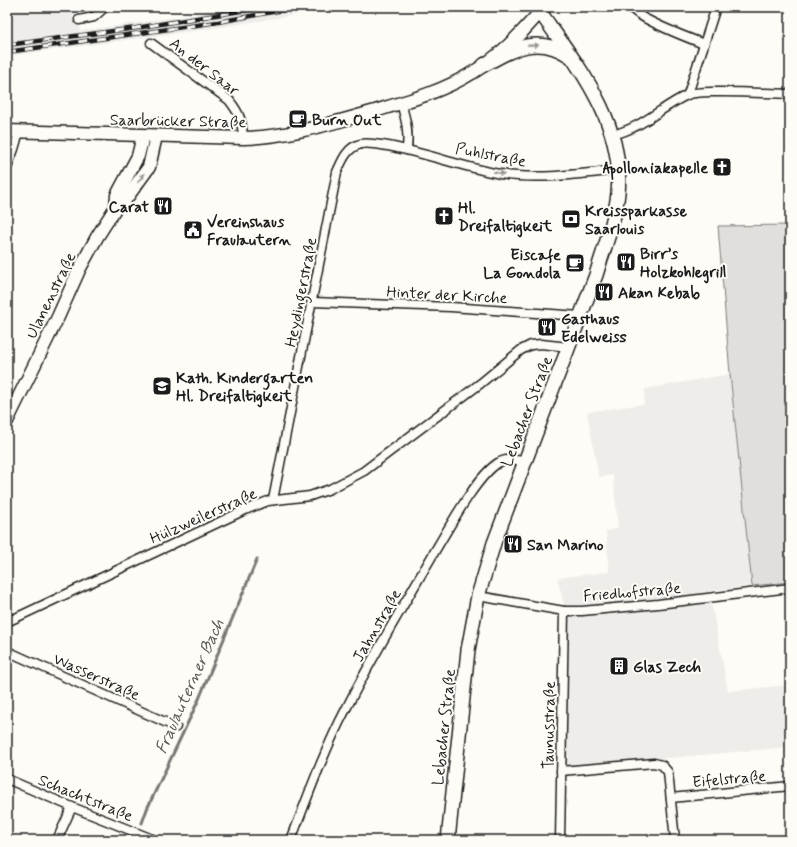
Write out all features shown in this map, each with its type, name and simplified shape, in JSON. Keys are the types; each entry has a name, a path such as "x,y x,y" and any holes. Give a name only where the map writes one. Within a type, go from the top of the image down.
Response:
{"main road":[{"name":"Lebacher Straße","path":"448,840 468,650 478,596 494,542 569,347 610,230 618,192 618,170 612,135 606,117 598,101 542,10"},
{"path":"484,65 512,50 526,45 541,45 562,51 572,58"}],"street":[{"path":"79,20 94,17 105,7"},
{"path":"631,7 632,10 641,17 704,44"},
{"path":"688,94 716,7"},
{"name":"Saarbrücker Straße","path":"13,132 243,138 276,136 298,132 401,103 441,89 468,76 496,56 520,35 542,10"},
{"name":"An der Saar","path":"151,43 229,100 238,111 242,122 243,138"},
{"path":"612,135 638,126 688,94 712,92 790,94"},
{"path":"401,103 408,126 407,150"},
{"path":"7,168 14,149 13,132"},
{"name":"Ulanenstraße","path":"116,207 118,195 138,156 142,136"},
{"name":"Ulanenstraße","path":"7,421 96,237 116,207 125,200 149,168 156,136"},
{"name":"Heydingerstraße","path":"273,500 337,172 344,156 353,147 362,143 407,150"},
{"name":"Puhlstraße","path":"407,150 500,174 519,176 546,176 618,170"},
{"name":"Hinter der Kirche","path":"312,302 452,307 580,316"},
{"name":"Hülzweilerstraße","path":"7,622 262,503 273,500 296,499 330,489 364,471 481,383 521,350 531,345 541,344 569,347"},
{"name":"Jahnstraße","path":"291,840 330,741 346,709 392,625 447,532 473,491 488,471 499,462 511,460 524,461"},
{"name":"Friedhofstraße","path":"478,596 564,611 582,611 790,588"},
{"name":"Taunusstraße","path":"560,840 564,611"},
{"name":"Wasserstraße","path":"7,651 176,727"},
{"path":"561,771 654,763 662,765 668,772 675,840"},
{"name":"Schachtstraße","path":"7,779 155,840"},
{"name":"Eifelstraße","path":"671,798 790,786"},
{"path":"57,840 72,807"}],"shaded area":[{"path":"7,7 77,7 80,31 206,13 206,9 216,7 326,7 289,16 208,29 7,56"},
{"path":"790,225 790,582 752,586 730,374 718,226"},
{"path":"730,374 752,586 709,591 728,691 790,685 790,747 567,767 567,623 557,578 609,572 606,531 618,528 613,475 599,477 587,412 644,404 645,389"}],"waterway":[{"name":"Fraulauterner Bach","path":"142,823 147,809 199,699 257,559"}],"railway":[{"path":"7,45 136,28 265,7"},
{"path":"7,52 218,22 300,7"}],"place":[{"name":"Burn Out","path":"298,119"},
{"name":"Apolloniakapelle","path":"722,167"},
{"name":"Carat","path":"163,206"},
{"name":"Hl. Dreifaltigkeit","path":"444,216"},
{"name":"Kreissparkasse Saarlouis","path":"571,219"},
{"name":"Vereinshaus Fraulautern","path":"193,230"},
{"name":"Birr’s Holzkohlegrill","path":"626,262"},
{"name":"Eiscafe La Gondola","path":"575,263"},
{"name":"Akan Kebab","path":"604,292"},
{"name":"Gasthaus Edelweiss","path":"547,327"},
{"name":"Kath. Kindergarten Hl. Dreifaltigkeit","path":"162,386"},
{"name":"San Marino","path":"513,544"},
{"name":"Glas Zech","path":"619,666"}]}
